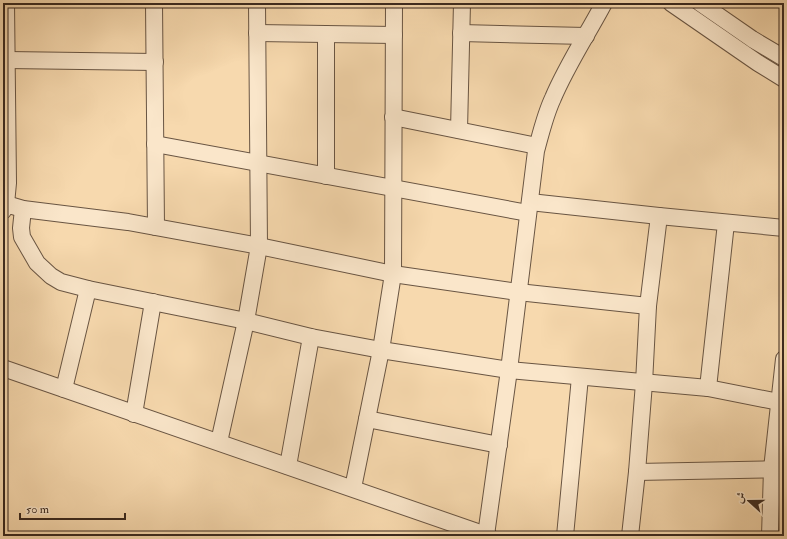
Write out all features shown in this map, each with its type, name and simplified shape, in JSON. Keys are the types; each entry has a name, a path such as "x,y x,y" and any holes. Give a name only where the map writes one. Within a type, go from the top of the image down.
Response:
{"street":[{"path":"6,3 8,183 5,207 114,220 156,227 259,246 392,274 518,292 648,306"},
{"path":"154,3 156,227"},
{"path":"218,442 246,321 259,246 257,3"},
{"path":"353,488 381,350 392,274 394,3"},
{"path":"459,130 462,3"},
{"path":"3,368 487,535 537,146 542,126 553,98 570,63 604,3"},
{"path":"671,3 758,63 784,79"},
{"path":"700,3 752,39 784,58"},
{"path":"257,33 394,35"},
{"path":"461,33 586,36"},
{"path":"326,34 326,176"},
{"path":"6,52 155,62"},
{"path":"393,117 537,146"},
{"path":"155,144 393,188 529,208 659,216 784,228"},
{"path":"23,209 21,228 22,237 37,263 51,276 61,282 88,289 246,321 311,337 381,350 509,370 708,388 782,402"},
{"path":"630,536 644,383 648,306 659,216"},
{"path":"708,388 726,223"},
{"path":"64,389 88,289"},
{"path":"134,414 153,302"},
{"path":"288,466 311,337"},
{"path":"770,536 778,469 784,359"},
{"path":"565,536 580,377"},
{"path":"367,419 499,446"},
{"path":"637,472 778,469"}]}
